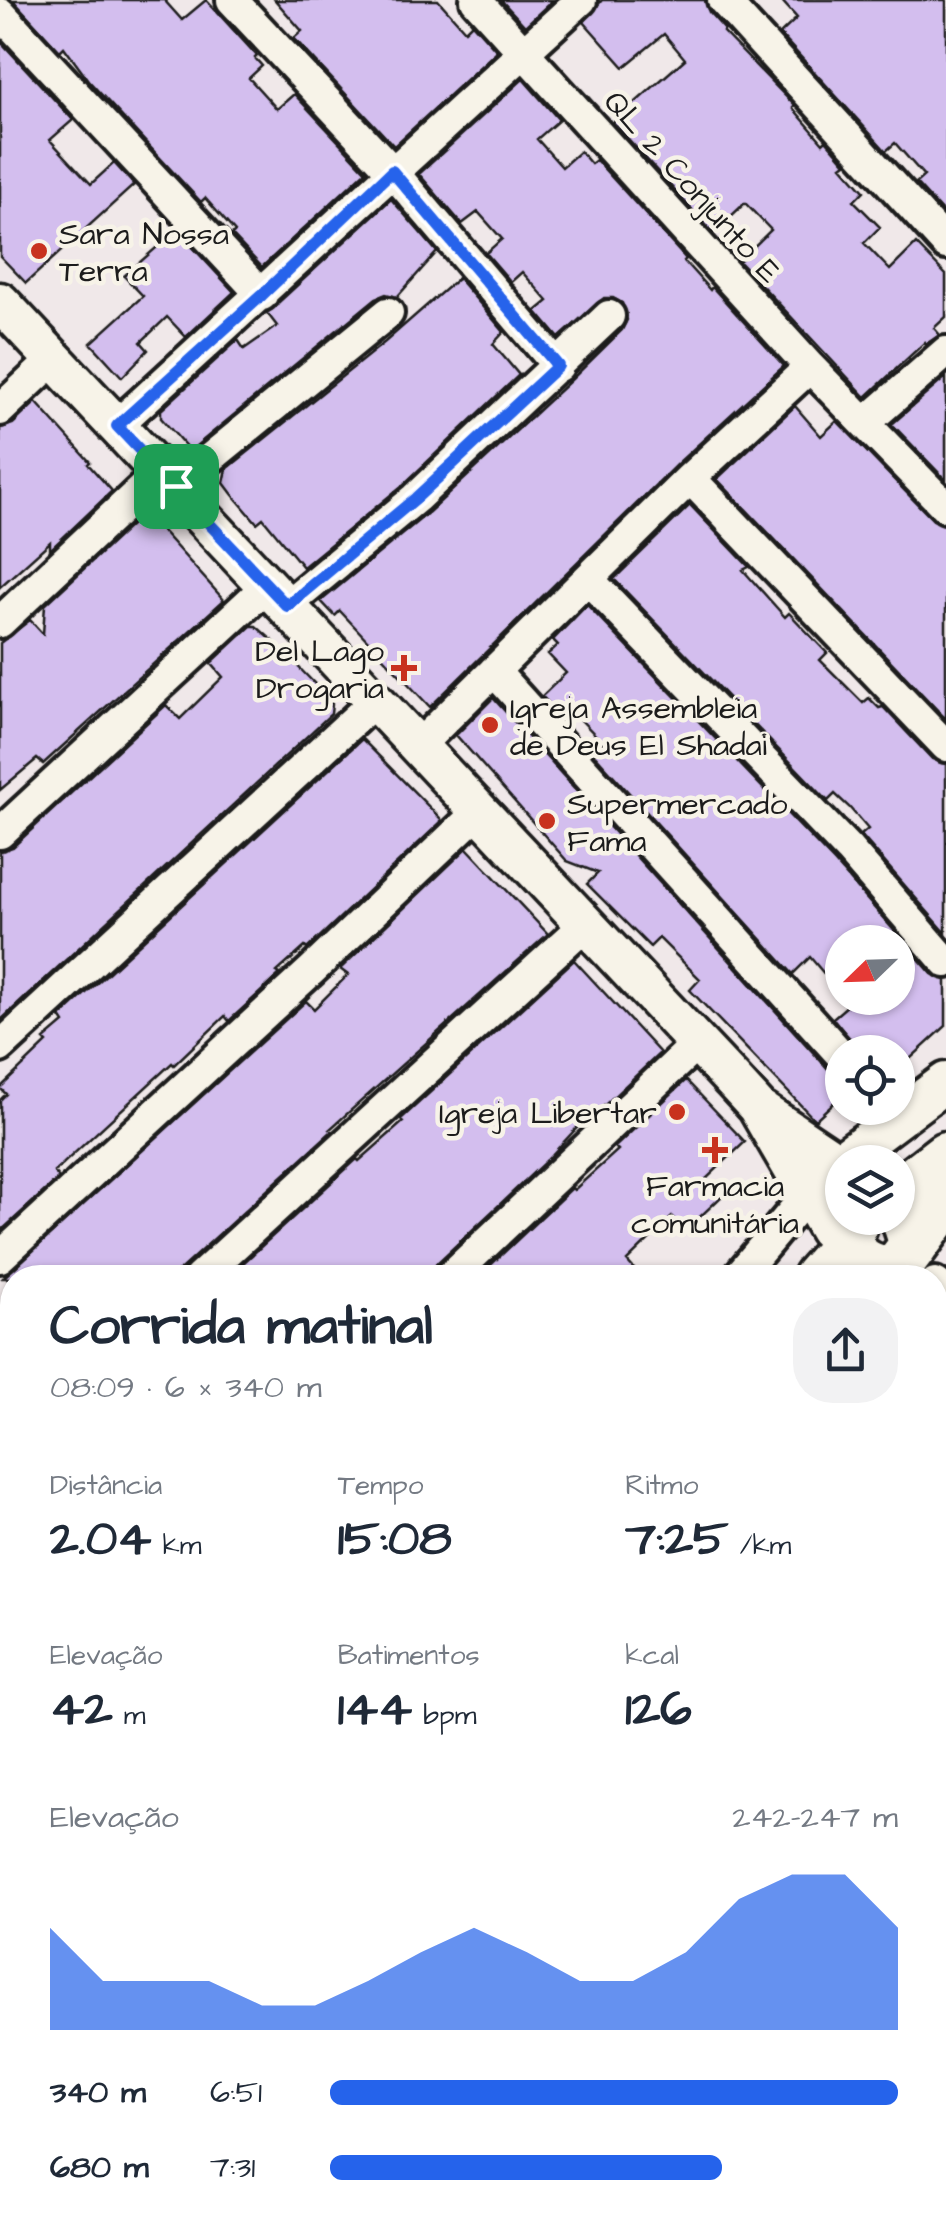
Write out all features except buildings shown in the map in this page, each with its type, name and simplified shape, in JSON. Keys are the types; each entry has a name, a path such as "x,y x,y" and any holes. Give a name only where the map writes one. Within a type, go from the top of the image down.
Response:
{"main road":[{"path":"915,1180 946,1156"},
{"path":"907,1261 946,1201"},
{"path":"839,1246 866,1265"}],"street":[{"path":"232,0 392,171 558,366"},
{"name":"QL 2 Conjunto E","path":"476,0 810,367 946,507"},
{"path":"117,426 581,0"},
{"path":"723,0 946,244"},
{"path":"0,13 262,295"},
{"path":"0,302 756,1108 839,1246"},
{"path":"0,622 169,478 388,313"},
{"path":"0,833 278,595 416,498 608,316"},
{"path":"865,422 946,352"},
{"path":"0,410 54,359"},
{"path":"418,746 690,478 810,367"},
{"path":"690,478 946,746"},
{"path":"588,579 849,850 946,962"},
{"path":"494,671 825,1037"},
{"path":"0,1047 376,700"},
{"path":"0,1256 480,810"},
{"path":"213,1265 587,924"},
{"path":"464,1265 698,1043"},
{"path":"915,1100 946,1082"},
{"path":"756,1108 825,1154"},
{"path":"859,1145 880,1125"},
{"path":"747,1265 825,1178"}],"place":[{"name":"Sara Nossa Terra","path":"39,251"},
{"name":"Del Lago Drogaria","path":"404,668"},
{"name":"Igreja Assembleia de Deus El Shadai","path":"490,725"},
{"name":"Supermercado Fama","path":"547,821"},
{"name":"Igreja Libertar","path":"677,1112"},
{"name":"Farmacia comunitária","path":"715,1150"}],"route":[{"path":"392,171 558,366 416,498 287,606 176,486 117,426 392,171"}]}
